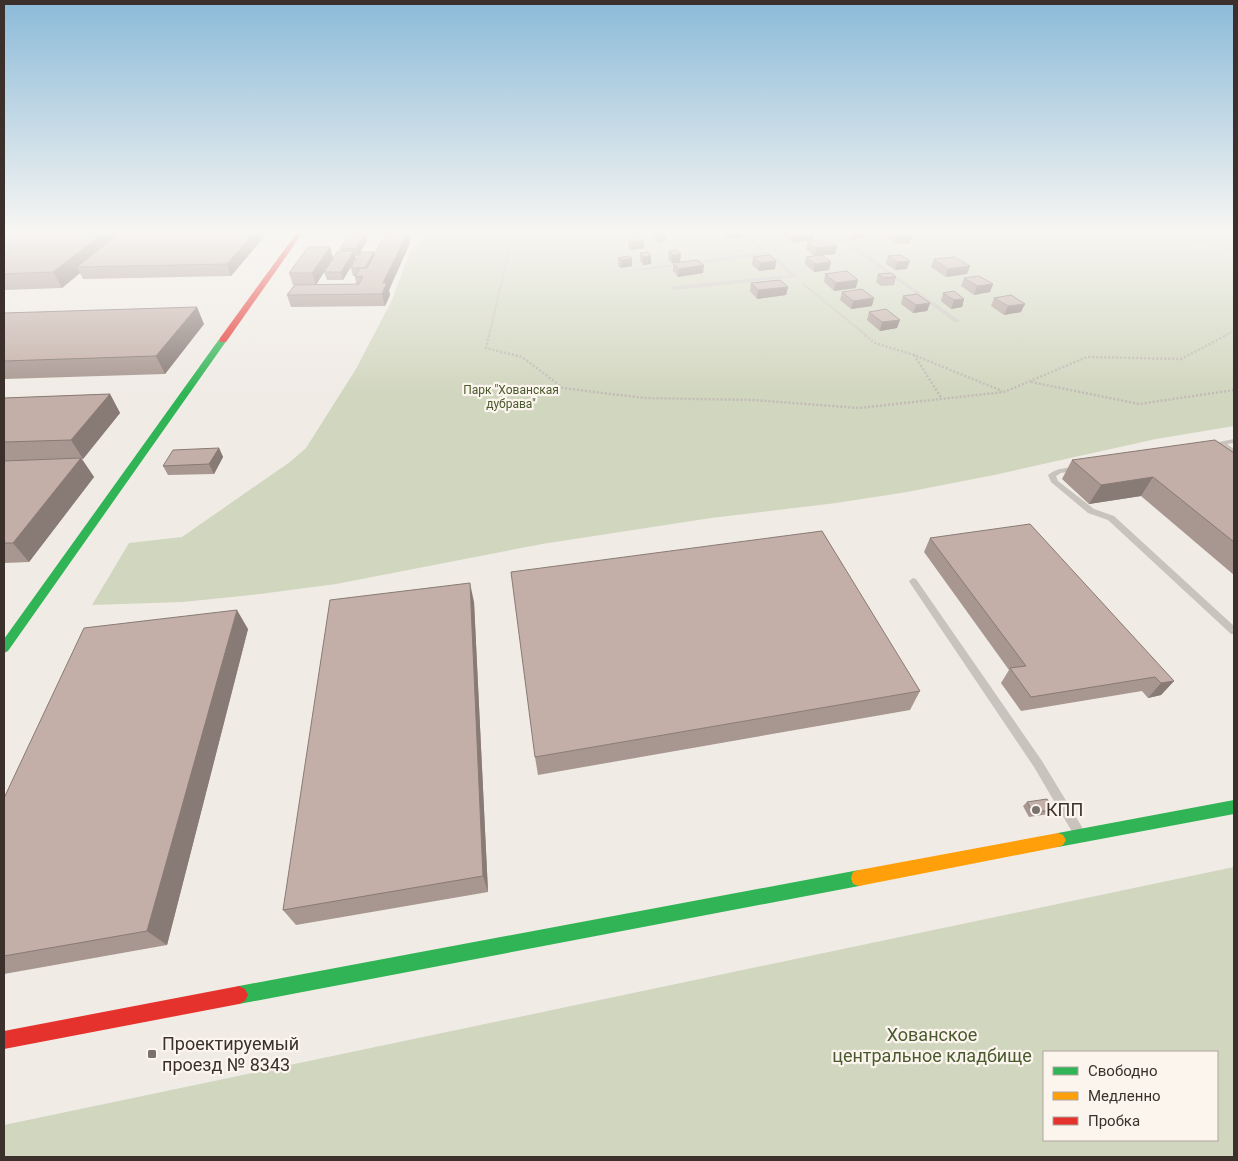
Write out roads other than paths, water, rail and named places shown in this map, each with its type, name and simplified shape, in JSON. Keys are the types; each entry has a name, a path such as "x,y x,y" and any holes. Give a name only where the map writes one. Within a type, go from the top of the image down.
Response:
{"street":[{"path":"4,648 262,285"},
{"path":"4,1040 1234,807"}],"lane":[{"path":"674,288 702,285"},
{"path":"906,285 957,321"},
{"path":"1234,441 1221,443 1234,452"},
{"path":"1088,466 1058,471 1052,475 1055,482 1091,511 1111,518 1234,631"},
{"path":"913,581 1038,764 1081,836"}],"place":[{"name":"КПП","path":"1036,810"},
{"name":"Проектируемый проезд № 8343","path":"152,1054"}],"park label":[{"name":"Парк \"Хованская дубрава\"","path":"511,397"},
{"name":"Хованское центральное кладбище","path":"932,1045"}]}
